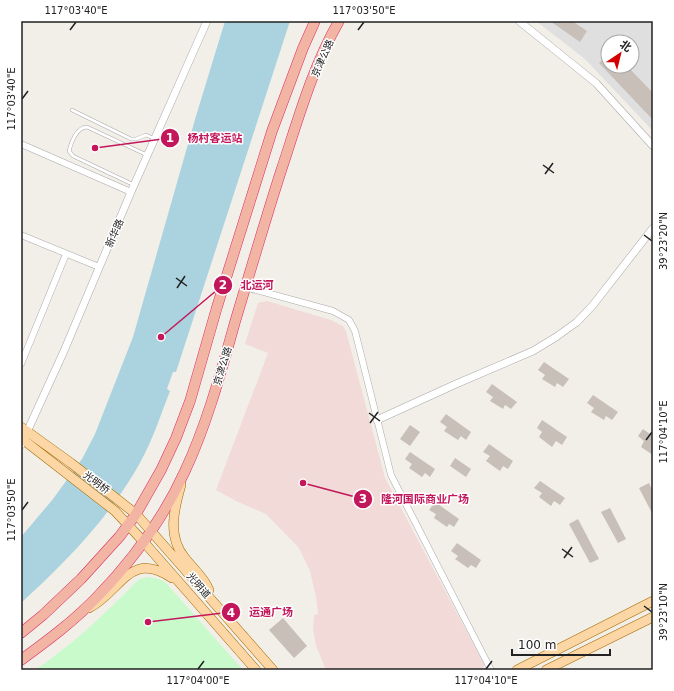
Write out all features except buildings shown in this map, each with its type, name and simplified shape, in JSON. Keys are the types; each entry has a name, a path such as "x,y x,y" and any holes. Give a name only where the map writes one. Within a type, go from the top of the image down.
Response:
{"highway":[{"name":"京津公路","path":"21,633 43,615 81,579 105,553 136,514 161,470 176,438 190,401 217,307 272,131 303,48 316,21"},
{"name":"京津公路","path":"21,660 56,634 98,596 135,553 166,505 184,473 210,404 245,287 307,91 339,21"}],"main road":[{"name":"光明桥","path":"23,435 71,463 123,502"},
{"name":"光明桥","path":"23,435 64,472 115,511"},
{"path":"184,473 174,512 174,537 183,557 202,577 213,600"},
{"name":"光明道","path":"123,502 151,529 273,670"},
{"name":"光明道","path":"115,511 182,584 256,670"},
{"path":"84,610 97,604 121,580 136,570 153,569 161,571 182,584"},
{"path":"517,670 653,601"},
{"path":"546,670 653,617"}],"street":[{"name":"新华路","path":"153,138 202,21"},
{"name":"新华路","path":"23,435 145,154 207,21"},
{"path":"519,21 596,83 653,146"},
{"path":"21,144 129,192"},
{"path":"377,420 533,351 556,338 576,322 593,305 653,228"},
{"path":"21,235 97,266"},
{"path":"21,364 66,254"},
{"path":"245,287 333,311 349,320 355,331 391,475 491,670"}],"lane":[{"path":"72,110 131,139 146,136 153,138"},
{"path":"132,184 72,156 69,151 78,130 87,127 145,154"}],"shaded area":[{"path":"536,21 653,21 653,131 585,59"},
{"path":"267,301 331,320 343,326 346,331 385,478 484,664 483,670 326,670 316,646 313,629 314,615 318,614 316,597 310,571 299,548 266,514 236,501 216,490 268,353 245,344 258,303"}],"green space":[{"path":"147,577 159,579 165,582 243,670 35,670 87,629 112,607 135,583 140,579"}],"water":[{"path":"225,21 290,21 176,372 173,372 167,389 170,391 145,453 116,501 71,555 21,603 21,537 53,499 82,459 95,434 133,337 196,116"}],"place":[{"name":"杨村客运站","path":"95,148"},
{"name":"北运河","path":"161,337"},
{"name":"隆河国际商业广场","path":"303,483"},
{"name":"运通广场","path":"148,622"}]}
